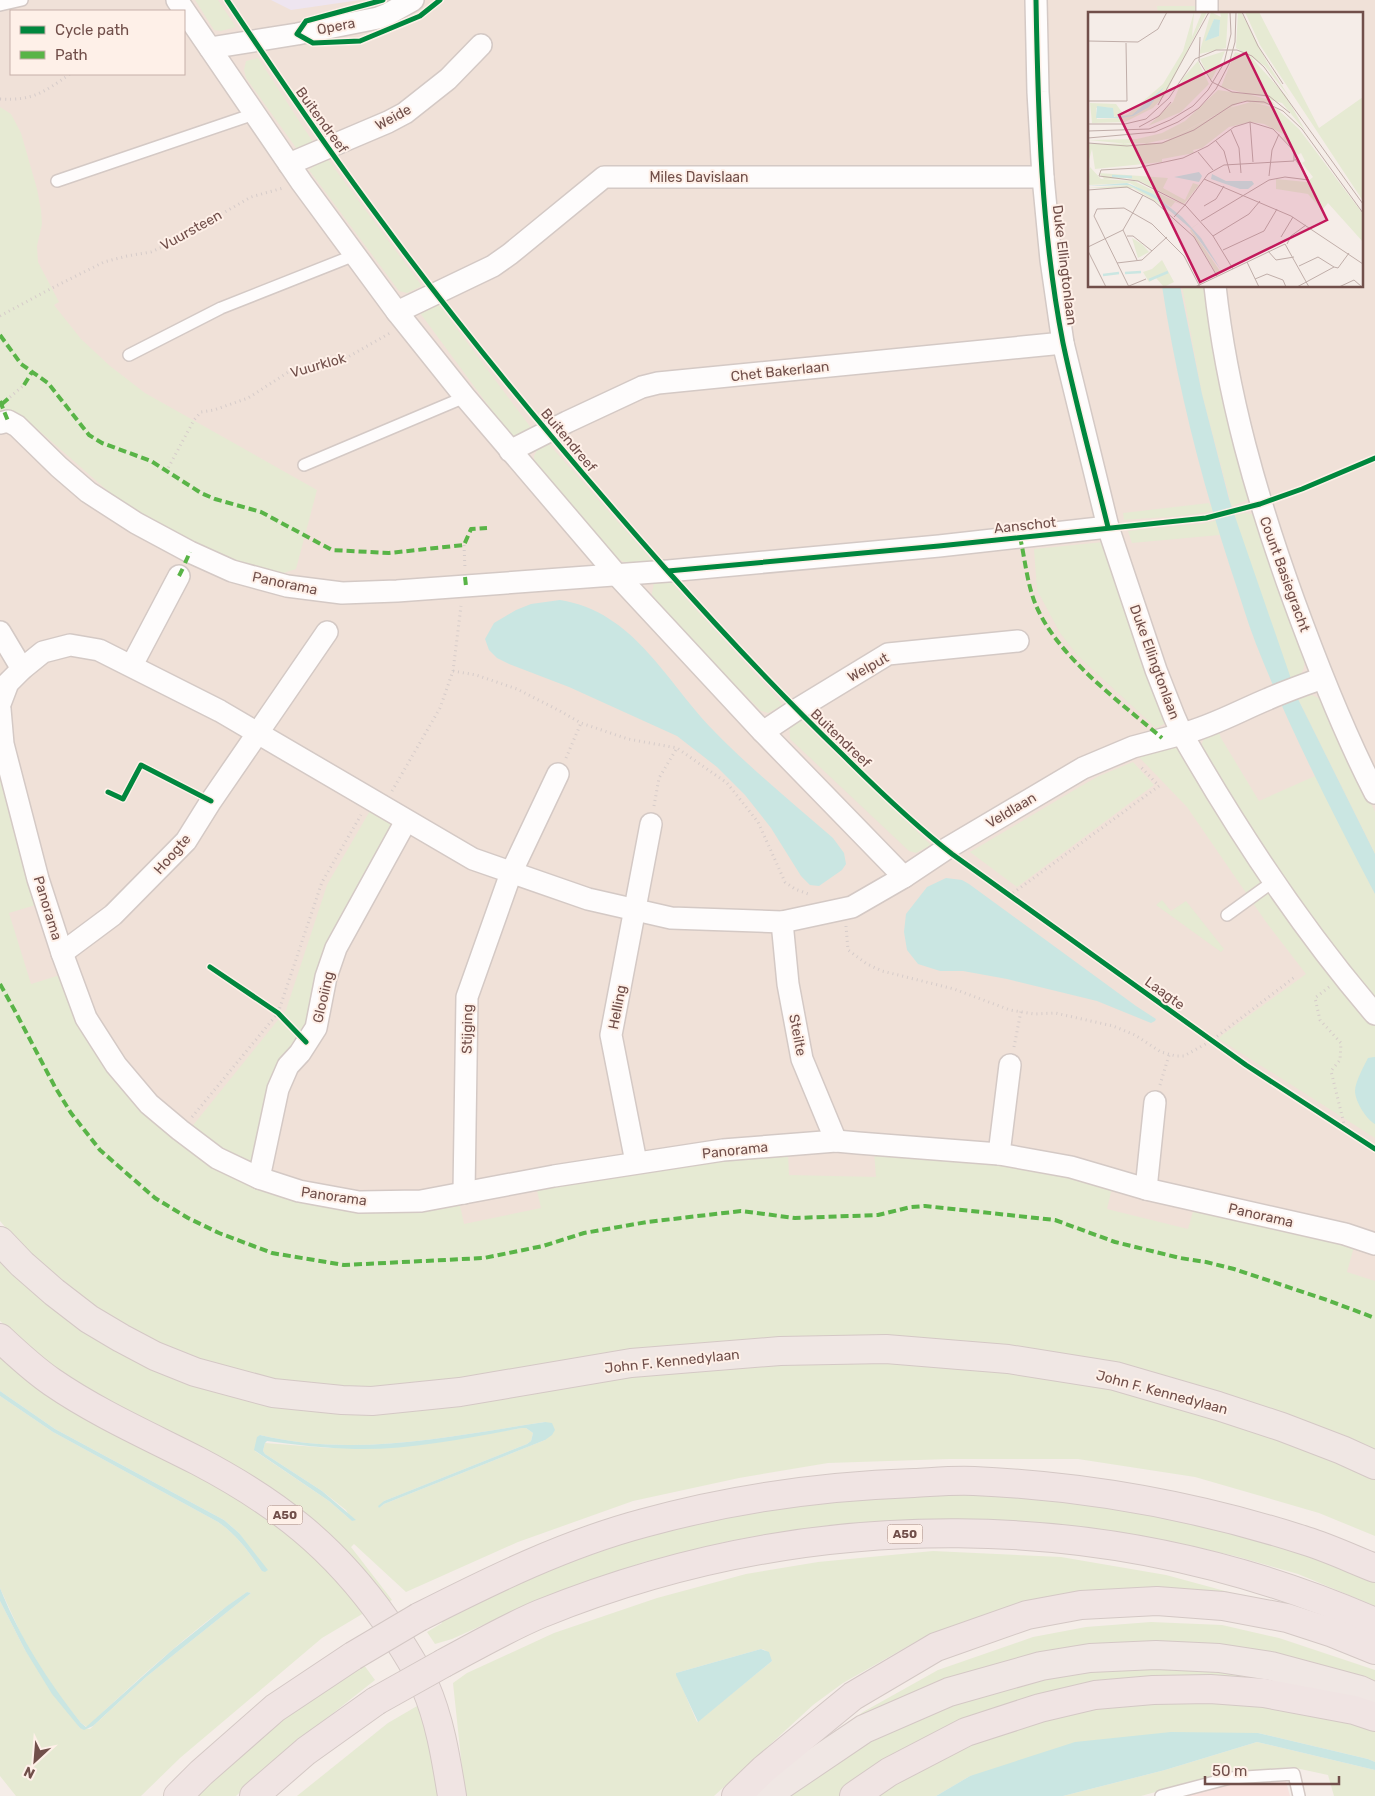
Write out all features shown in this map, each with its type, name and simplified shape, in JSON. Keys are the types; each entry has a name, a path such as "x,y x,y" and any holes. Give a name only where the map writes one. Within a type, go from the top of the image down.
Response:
{"highway":[{"name":"John F. Kennedylaan","path":"0,1241 22,1264 54,1292 89,1318 121,1338 155,1356 195,1372 273,1393 372,1401 460,1392 631,1363 780,1351 886,1349 1008,1359 1114,1376 1218,1406 1282,1427 1375,1465"},
{"name":"A50","path":"0,1338 16,1354 51,1381 125,1425 200,1462 258,1496 293,1520 350,1573 409,1654 425,1687 437,1722 452,1796"},
{"path":"178,1796 200,1773 275,1708 353,1656 419,1617 526,1564 643,1523 734,1502 833,1488 892,1484 971,1481 1067,1488 1134,1497 1246,1523 1308,1542 1375,1568"},
{"name":"A50","path":"254,1796 306,1751 376,1701 537,1615 592,1594 648,1576 747,1553 822,1541 884,1535 947,1532 1065,1538 1173,1555 1232,1570 1292,1589 1375,1622"},
{"path":"736,1796 764,1769 853,1696 936,1647 1027,1615 1081,1605 1157,1601 1214,1605 1287,1618 1375,1650"},
{"path":"765,1796 864,1729 949,1692 1041,1666 1090,1658 1156,1655 1219,1658 1271,1666 1360,1690 1375,1697"},
{"path":"854,1796 889,1772 966,1732 1040,1708 1095,1695 1153,1690 1210,1689 1264,1693 1354,1710 1375,1718"}],"street":[{"name":"Opera","path":"210,48 254,42 378,18 413,0"},
{"name":"Duke Ellingtonlaan","path":"1036,0 1038,92 1043,177 1051,260 1063,343 1108,527 1156,670 1182,734 1207,727 1268,699 1322,678"},
{"path":"0,704 8,683 43,652 70,646 99,650 132,665 259,733 406,821 474,859 588,899 671,918 782,922 852,907 904,877 763,732 617,576 465,397 402,318 302,183 185,12"},
{"name":"Weide","path":"289,164 405,113 448,79 481,45"},
{"name":"Miles Davislaan","path":"402,318 493,266 604,177 1043,177"},
{"name":"Count Basiegracht","path":"1214,288 1236,416 1260,504 1322,678 1356,757 1375,793"},
{"name":"Chet Bakerlaan","path":"510,451 642,388 658,383 1063,343"},
{"name":"Panorama","path":"0,423 8,422 17,426 88,492 136,523 190,552 232,571 287,586 342,593 397,591 466,581 617,576"},
{"name":"Aanschot","path":"617,576 939,546 1108,527"},
{"path":"132,665 179,576"},
{"path":"0,632 22,669"},
{"path":"259,733 327,632"},
{"name":"Welput","path":"763,732 888,654 1018,641"},
{"name":"Panorama","path":"0,709 3,744 38,880 86,1018 116,1065 149,1104 217,1158 259,1178 299,1191 359,1202 421,1201 636,1162 723,1150 836,1141 999,1154 1071,1167 1146,1189 1345,1234 1375,1244"},
{"name":"Hoogte","path":"62,953 114,915 186,841 211,801 259,733"},
{"path":"1182,734 1274,881 1343,976 1375,1014"},
{"name":"Veldlaan","path":"904,877 946,849 1083,768 1123,750 1182,734"},
{"path":"511,873 558,774"},
{"name":"Glooiing","path":"259,1178 278,1089 288,1066 300,1053 316,1028 326,977 336,948 406,821"},
{"path":"636,910 651,824"},
{"name":"Stijging","path":"464,1193 467,997 511,873"},
{"name":"Helling","path":"636,910 611,1035 636,1162"},
{"name":"Steilte","path":"782,922 788,984 802,1060 836,1141"},
{"path":"999,1154 1010,1065"},
{"path":"1146,1189 1156,1102"}],"lane":[{"path":"0,5 22,0"},
{"path":"57,181 254,114"},
{"path":"129,355 221,308 355,255"},
{"path":"304,465 465,397"},
{"path":"1226,915 1274,881"},
{"path":"1161,1796 1230,1778 1271,1774 1294,1774 1299,1796"}],"path":[{"path":"0,99 28,98 38,95 68,75"},
{"path":"10,397 24,385"},
{"path":"180,1130 278,1014 322,882 440,708 454,671 461,606 466,581 464,544"},
{"path":"454,671 476,675 517,689 581,723 628,739 677,748 727,783 758,822 785,882 795,889 845,908 848,950 867,964 882,971 954,989 1010,1010 1034,1014 1055,1013 1102,1022 1135,1035 1161,1052 1169,1055 1184,1056 1211,1040 1296,976"},
{"path":"574,739 581,723"},
{"path":"651,824 659,778 677,748"},
{"path":"1009,896 1159,786 1123,750"},
{"path":"1002,890 1017,902"},
{"path":"1343,976 1315,998 1320,1020 1340,1043 1340,1060 1331,1071 1346,1132"},
{"path":"270,1008 284,1019"},
{"path":"1018,1026 1021,1011"},
{"path":"1203,1035 1218,1046"},
{"path":"1163,1076 1169,1055"},
{"path":"1339,1127 1352,1136"}],"shaded area":[{"path":"0,0 1375,0 1375,1300 315,1236 0,967"},
{"path":"271,0 360,0 291,10"},
{"path":"1285,1778 1290,1796 1185,1796 1225,1785"}],"green space":[{"path":"195,0 218,0 236,27 221,31 214,30"},
{"path":"1157,6 1199,6 1199,12 1158,12"},
{"path":"258,58 315,145 299,152 246,78 244,70 246,61"},
{"path":"0,107 11,114 21,133 37,189 42,224 37,246 38,262 59,302 54,305 81,339 110,366 145,393 317,490 296,569 274,576 207,548 125,506 35,427 15,415 0,415"},
{"path":"326,157 422,286 407,293 399,291 309,170"},
{"path":"1182,288 1205,288 1249,492 1248,499 1236,505 1205,512 1170,517 1124,520 1123,513 1209,503 1210,506 1230,500 1202,394"},
{"path":"436,301 532,429 517,437 510,435 420,313"},
{"path":"548,443 655,564 632,566 614,557 535,467 534,456 538,448"},
{"path":"1245,513 1253,514 1257,520 1305,658 1302,672 1290,680 1236,522 1217,526 1220,535 1132,543 1128,531 1202,524"},
{"path":"1103,542 1142,666 1160,699 1168,722 1156,728 1078,656 1060,633 1037,590 1034,549"},
{"path":"669,580 783,705 768,713 761,711 651,599 654,582"},
{"path":"1312,695 1322,700 1375,812 1375,854 1298,699"},
{"path":"797,717 931,845 916,853 909,851 790,739 789,721"},
{"path":"1218,729 1221,738 1259,801 1315,776 1375,894 1375,1003 1319,933 1243,819 1202,751 1204,740"},
{"path":"1176,746 1183,750 1375,1024 1375,1138 1219,1039 1306,974 1266,922 1187,807 1136,754"},
{"path":"1133,762 1154,785 1017,887 970,852 1099,776"},
{"path":"0,763 39,904 9,913 31,984 60,975 123,1082 271,1189 459,1201 464,1224 541,1208 536,1186 584,1176 788,1153 789,1175 876,1177 874,1151 1016,1163 1112,1188 1107,1209 1188,1229 1195,1204 1354,1247 1347,1272 1375,1281 1375,1449 1344,1435 1219,1394 1010,1350 382,1390 306,1386 238,1373 165,1349 95,1308 30,1256 0,1221"},
{"path":"371,809 398,824 310,1027 253,1168 190,1129 286,1010 327,885"},
{"path":"1162,900 1171,911 1186,901 1224,949 1221,952 1156,905"},
{"path":"0,1254 151,1369 228,1395 300,1409 781,1359 892,1360 1005,1371 1111,1387 1215,1416 1375,1473 1375,1536 1319,1513 1195,1477 1078,1459 949,1459 828,1463 739,1478 633,1501 518,1542 406,1592 354,1544 351,1547 392,1600 387,1603 59,1373 0,1321","holes":["545,1422 545,1440 384,1504 379,1508 384,1501 527,1444 531,1441 533,1433 526,1428 522,1428 424,1444 372,1448 329,1448 265,1443 263,1451 265,1454 322,1491 346,1510 352,1521 329,1501 255,1451 260,1435 296,1442 331,1445 367,1445 439,1438"]},
{"path":"0,1353 253,1505 319,1553 369,1610 322,1638 180,1758 141,1796 16,1796 0,1776 0,1601 25,1650 80,1728 90,1729 146,1677 251,1593 247,1592 185,1639 87,1727 81,1723 53,1688 27,1647 0,1588 0,1396 53,1432 218,1522 237,1538 262,1571 239,1533 224,1520 55,1429 0,1391"},
{"path":"949,1492 1072,1499 1183,1518 1306,1551 1375,1580 1375,1606 1298,1574 1235,1556 1173,1542 1066,1525 946,1519 825,1526 734,1540 644,1562 536,1601 452,1639 435,1644 427,1632 442,1623 442,1619 530,1577 647,1535 740,1513 832,1499"},
{"path":"933,1551 1061,1557 1166,1575 1258,1600 1025,1605 924,1637 843,1683 813,1705 714,1796 465,1796 453,1683 467,1673 554,1633 657,1598 746,1574 818,1562","holes":["761,1649 765,1650 772,1661 697,1722 676,1673"]},
{"path":"1151,1622 1222,1625 1279,1638 1375,1670 1375,1689 1273,1660 1034,1661 774,1783 810,1747 828,1737 863,1712 938,1670 1033,1637 1086,1627"},
{"path":"361,1661 375,1680 294,1744 236,1796 196,1796 275,1724"},
{"path":"1218,1664 1358,1698 1094,1690 844,1796 778,1796 870,1736 947,1702 1036,1675"},
{"path":"1210,1696 1375,1724 1375,1762 1258,1733 970,1776 936,1796 864,1796 887,1780 1042,1713"},
{"path":"424,1702 444,1796 297,1796 388,1723"},
{"path":"1257,1742 1375,1770 1375,1796 1334,1796 1328,1775 1291,1767 1225,1773 1141,1796 1063,1796 1165,1770"}],"water":[{"path":"1162,288 1180,288 1202,394 1229,499 1298,699 1375,854 1375,894 1327,802 1297,739 1256,644 1200,467 1168,323"},
{"path":"560,600 586,607 609,619 629,634 728,745 833,838 844,853 846,864 842,870 819,886 810,885 801,876 771,828 745,795 717,767 677,736 569,687 509,664 497,658 489,650 485,639 494,623 516,610 531,604"},
{"path":"946,878 962,880 969,884 1156,1019 1155,1021 1151,1023 1097,1001 1007,979 963,971 940,971 918,964 907,950 904,932 906,914 927,887"},
{"path":"1375,1057 1375,1124 1368,1118 1357,1100 1355,1087 1368,1058"},
{"path":"0,1391 55,1429 224,1520 239,1533 268,1570 262,1571 237,1538 218,1522 53,1432 0,1396"},
{"path":"545,1422 552,1423 555,1430 545,1440 384,1504 379,1508 378,1506 384,1501 527,1444 531,1441 533,1433 526,1428 522,1428 439,1443 376,1449 333,1448 267,1441 265,1443 263,1451 265,1454 322,1491 356,1520 352,1521 329,1501 254,1450 257,1437 260,1435 296,1442 331,1445 367,1445 439,1438"},
{"path":"0,1588 17,1625 46,1675 81,1723 86,1727 171,1651 227,1606 247,1592 251,1593 146,1677 93,1726 84,1730 80,1728 52,1694 25,1650 0,1601"},
{"path":"761,1649 769,1652 772,1661 698,1722 676,1673"},
{"path":"1171,1732 1258,1733 1368,1759 1375,1762 1375,1770 1257,1742 1165,1770 1063,1796 936,1796 970,1776 1075,1742"}],"marked path":[{"path":"0,335 21,364 48,383 89,435 102,443 151,461 201,493 261,512 332,550 389,553 464,545 471,529 487,528"},
{"path":"24,385 32,372"},
{"path":"2,404 10,397"},
{"path":"0,401 8,421"},
{"path":"1020,537 1032,595 1045,622 1058,641 1073,659 1108,693 1162,738"},
{"path":"185,563 190,552"},
{"path":"179,576 184,566"},
{"path":"465,577 466,586"},
{"path":"0,984 55,1087 71,1113 100,1150 155,1198 188,1218 219,1233 272,1253 344,1265 484,1258 543,1246 584,1233 647,1222 741,1211 795,1218 878,1215 911,1207 925,1206 1055,1220 1115,1242 1234,1269 1375,1318"}],"cycle path":[{"name":"Buitendreef","path":"227,0 342,167 415,267 484,355 555,441 664,567 752,663 820,732 923,831 952,854 1246,1065 1375,1149"},
{"path":"383,0 306,21 297,34 313,43 360,41 420,16 440,0"},
{"path":"1036,0 1042,172 1050,258 1063,343 1108,527"},
{"path":"668,571 939,546 1206,518 1260,504 1302,489 1375,458"},
{"path":"108,792 123,799 141,765 211,801"},
{"path":"210,967 278,1013 306,1042"}]}
